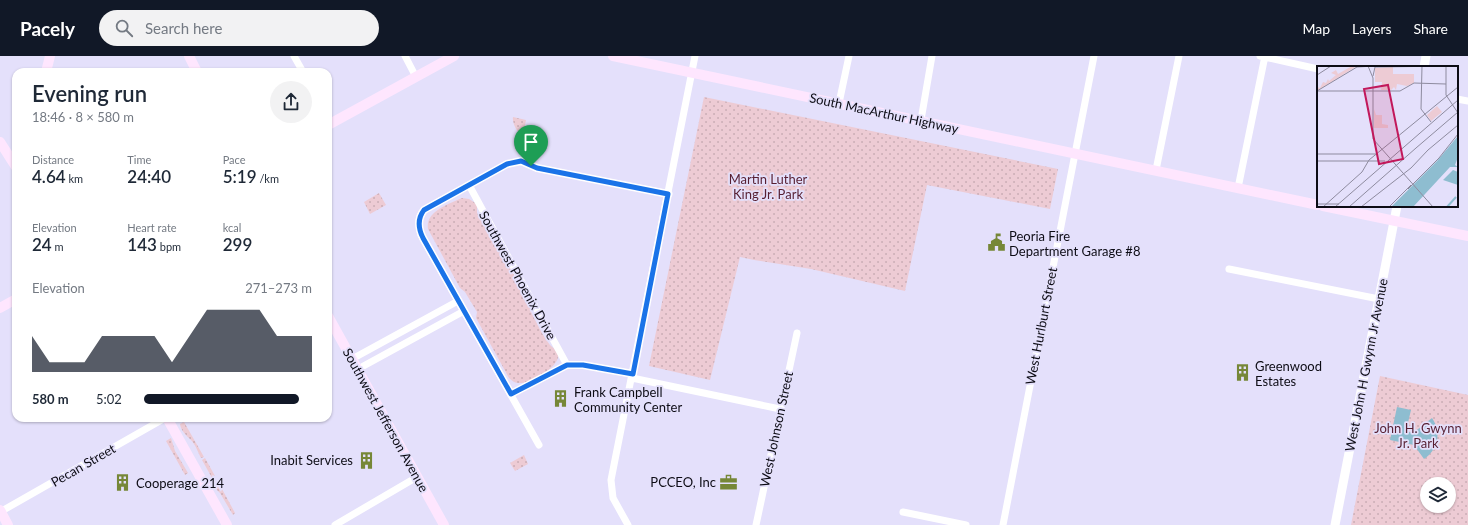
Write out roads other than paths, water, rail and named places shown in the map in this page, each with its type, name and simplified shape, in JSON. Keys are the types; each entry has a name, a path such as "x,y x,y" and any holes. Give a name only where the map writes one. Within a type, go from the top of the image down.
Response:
{"main road":[{"path":"47,68 50,56"},
{"path":"332,120 454,56"},
{"name":"South MacArthur Highway","path":"613,56 1317,205"},
{"path":"191,58 195,68"},
{"path":"0,142 12,161"},
{"path":"1328,207 1468,236"},
{"path":"0,308 12,301"},
{"name":"Southwest Jefferson Avenue","path":"332,329 358,369 444,525"},
{"path":"168,422 227,525"},
{"path":"0,512 8,525"}],"street":[{"path":"294,56 301,68"},
{"path":"405,56 416,77"},
{"path":"628,525 613,498 611,480 695,56"},
{"path":"839,103 849,56"},
{"path":"921,120 932,56"},
{"name":"West Hurlburt Street","path":"1002,525 1094,56"},
{"path":"1156,170 1179,56"},
{"path":"1238,188 1263,56 1317,69"},
{"path":"1424,66 1426,56"},
{"path":"1458,99 1468,101"},
{"path":"539,445 421,235 419,222 420,216 426,208 507,164 521,161 537,168 668,194"},
{"name":"Southwest Phoenix Drive","path":"469,185 567,365"},
{"name":"West John H Gwynn Jr Avenue","path":"1335,525 1398,207"},
{"path":"1229,269 1379,299"},
{"path":"352,359 458,301"},
{"path":"358,369 464,311"},
{"name":"West Johnson Street","path":"756,525 797,333"},
{"path":"511,394 567,365 583,365 780,409"},
{"name":"Pecan Street","path":"0,512 159,422"},
{"path":"335,525 418,477"},
{"path":"903,512 966,525"}],"water":[{"path":"1397,407 1411,410 1406,431 1413,433 1432,418 1435,423 1438,435 1437,440 1433,451 1424,459 1414,445 1390,440"}],"place":[{"name":"Peoria Fire Department Garage #8","path":"996,243"},
{"name":"Greenwood Estates","path":"1242,373"},
{"name":"Frank Campbell Community Center","path":"561,399"},
{"name":"Inabit Services","path":"366,460"},
{"name":"PCCEO, Inc","path":"729,482"},
{"name":"Cooperage 214","path":"123,483"}],"park label":[{"name":"Martin Luther King Jr. Park","path":"768,186"},
{"name":"John H. Gwynn Jr. Park","path":"1418,436"}]}
